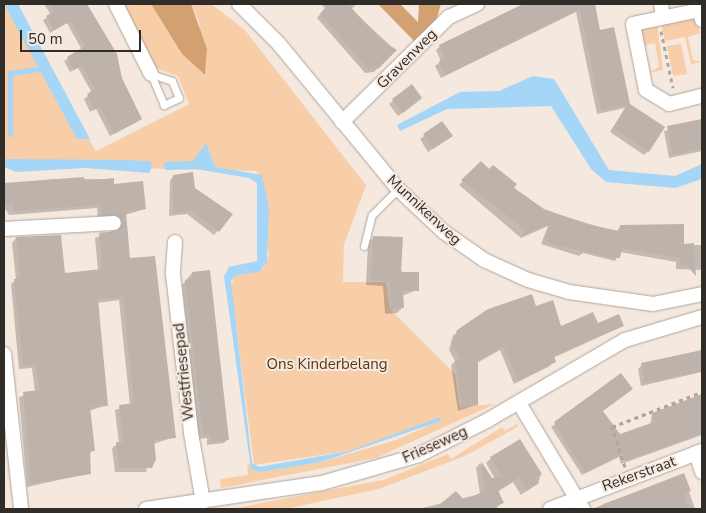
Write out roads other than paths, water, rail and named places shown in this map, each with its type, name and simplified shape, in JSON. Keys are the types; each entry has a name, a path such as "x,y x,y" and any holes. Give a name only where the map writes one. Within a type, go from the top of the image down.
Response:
{"street":[{"path":"116,4 151,74"},
{"name":"Munnikenweg","path":"239,4 398,189 462,246 504,270 568,292 653,304"},
{"name":"Gravenweg","path":"342,122 449,17 477,4"},
{"path":"702,20 700,10 661,13 633,24 646,90 669,104 676,104 702,96"},
{"path":"4,228 114,223"},
{"name":"Westfriesepad","path":"175,242 174,283 190,433 203,502"},
{"path":"658,327 653,304 702,294"},
{"name":"Frieseweg","path":"146,509 180,507 322,482 386,466 455,439 626,340 658,327 702,317"},
{"path":"4,354 21,509"},
{"path":"519,403 579,503"},
{"path":"699,452 702,472"},
{"name":"Rekerstraat","path":"550,509 579,503 629,477 699,452"}],"lane":[{"path":"151,74 172,81 180,98 164,105 151,74"},
{"path":"364,246 372,215 398,189"}],"water":[{"path":"4,4 18,4 90,139 77,139"},
{"path":"533,76 554,79 609,170 675,176 702,164 702,179 675,188 606,182 591,169 551,106 447,109 400,131 397,125 460,92 499,91"},
{"path":"206,143 215,167 262,175 269,208 267,262 259,272 236,275 231,281 252,463 259,467 349,451 440,417 441,421 321,462 260,472 251,469 224,276 229,267 257,261 257,183 249,178 196,169 166,170 163,166 166,162 193,161"},
{"path":"4,159 150,161 152,167 149,173 85,168 16,172 4,167"}],"waterway":[{"path":"10,134 10,73 39,69"}],"park label":[{"name":"Ons Kinderbelang","path":"327,365"}]}
